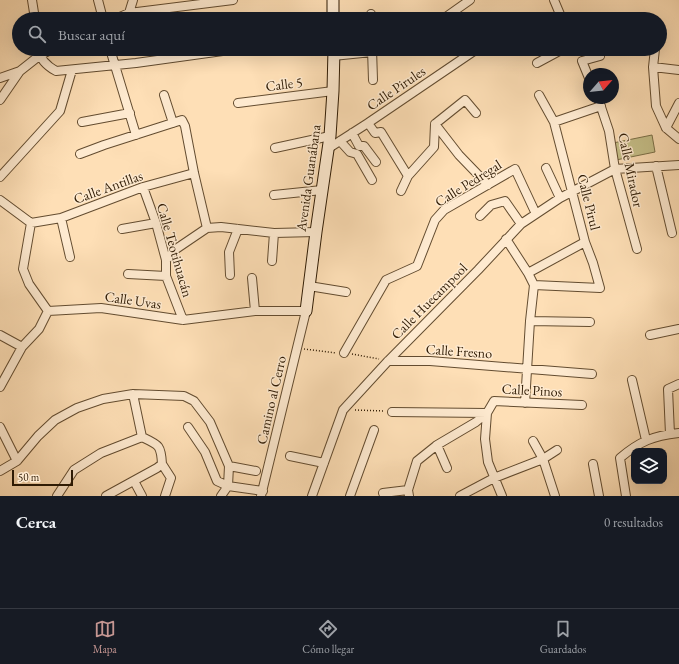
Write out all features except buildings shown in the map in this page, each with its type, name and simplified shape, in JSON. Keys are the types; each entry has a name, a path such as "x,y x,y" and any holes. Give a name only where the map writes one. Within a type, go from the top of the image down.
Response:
{"street":[{"path":"32,0 34,12"},
{"path":"98,0 101,12"},
{"path":"129,12 133,0"},
{"path":"137,12 232,0"},
{"path":"333,0 334,12"},
{"path":"554,0 559,12"},
{"path":"452,12 466,1"},
{"path":"0,100 20,71 35,56"},
{"path":"41,56 46,65 56,72 183,56"},
{"path":"112,56 136,135"},
{"name":"Avenida Guanábana","path":"306,311 329,148 334,56"},
{"path":"372,56 373,80"},
{"name":"Calle Pirules","path":"329,148 467,56"},
{"path":"537,63 550,56"},
{"path":"585,68 582,61 600,56"},
{"path":"654,56 653,67 656,106 666,128 679,139"},
{"path":"653,67 679,70"},
{"path":"0,177 60,111 72,70"},
{"path":"0,78 20,71"},
{"name":"Calle 5","path":"238,103 333,91"},
{"path":"164,95 173,123"},
{"name":"Calle Pirul","path":"534,286 600,288 586,242 554,122 539,95"},
{"path":"401,191 408,176 434,147 435,124 465,100 476,113"},
{"path":"666,128 679,103"},
{"path":"554,122 594,104"},
{"name":"Calle Mirador","path":"600,104 609,131 615,169 637,249"},
{"path":"82,122 130,113"},
{"path":"80,154 104,144 182,120 185,126 207,228"},
{"path":"368,123 375,133 381,132 408,176"},
{"path":"435,124 459,156 488,184"},
{"path":"352,133 359,146 364,146 376,162"},
{"path":"275,148 330,136"},
{"path":"340,141 350,152 357,154 372,180"},
{"path":"615,169 679,165"},
{"path":"656,166 672,233"},
{"path":"546,168 560,198"},
{"name":"Calle Pedregal","path":"344,353 386,280 417,266 435,220 444,210 514,169 536,214"},
{"name":"Calle Huecampool","path":"312,496 343,410 388,361 521,224 560,198 615,169"},
{"name":"Calle Antillas","path":"31,223 61,218 143,187 194,173"},
{"name":"Calle Teotihuacán","path":"143,187 156,223 166,260 166,276 183,320"},
{"path":"274,196 322,190"},
{"path":"0,200 31,223 23,269 29,284 48,311 39,329 22,347 0,387"},
{"path":"480,216 491,205 505,201 521,224"},
{"path":"61,218 70,257"},
{"path":"122,229 156,223"},
{"path":"166,260 176,249 207,228 238,228 274,233 316,232"},
{"path":"230,275 229,252 238,228"},
{"path":"272,260 274,233"},
{"path":"506,239 528,273 534,286 530,322 525,403"},
{"path":"528,273 586,242"},
{"path":"128,274 166,276"},
{"path":"252,278 254,311"},
{"path":"310,286 346,292"},
{"name":"Calle Uvas","path":"48,311 101,308 183,320 254,311 306,311"},
{"name":"Camino al Cerro","path":"262,494 306,311"},
{"path":"530,322 590,322"},
{"path":"650,335 679,329"},
{"path":"0,335 22,347"},
{"name":"Calle Fresno","path":"388,361 430,361 592,374"},
{"path":"632,380 646,440"},
{"path":"670,434 668,390 679,384"},
{"path":"133,394 142,437"},
{"path":"0,471 17,461 38,436 55,420 77,408 103,399 133,394 184,396 194,401 210,422 229,466 228,486 221,496"},
{"name":"Calle Pinos","path":"487,413 494,401 582,406"},
{"path":"392,412 487,413"},
{"path":"384,493 409,493 418,461 437,445 476,422 487,413"},
{"path":"487,413 485,439 488,462 502,496"},
{"path":"0,427 17,461"},
{"path":"188,427 205,452 217,481 228,486 262,494"},
{"path":"350,496 374,430"},
{"path":"626,496 620,458 630,449 646,440 679,433"},
{"path":"57,496 74,470 101,453 142,437 156,443 161,451 162,464 171,478 165,496"},
{"path":"534,441 543,459 555,496"},
{"path":"437,445 447,468"},
{"path":"460,496 494,478 543,459 558,450"},
{"path":"290,456 324,463"},
{"path":"106,496 162,464"},
{"path":"593,464 599,496"},
{"path":"229,466 256,471"},
{"path":"134,481 142,496"}],"path":[{"path":"343,410 392,412"}],"shaded area":[{"path":"652,135 655,152 616,160 613,143"}]}
